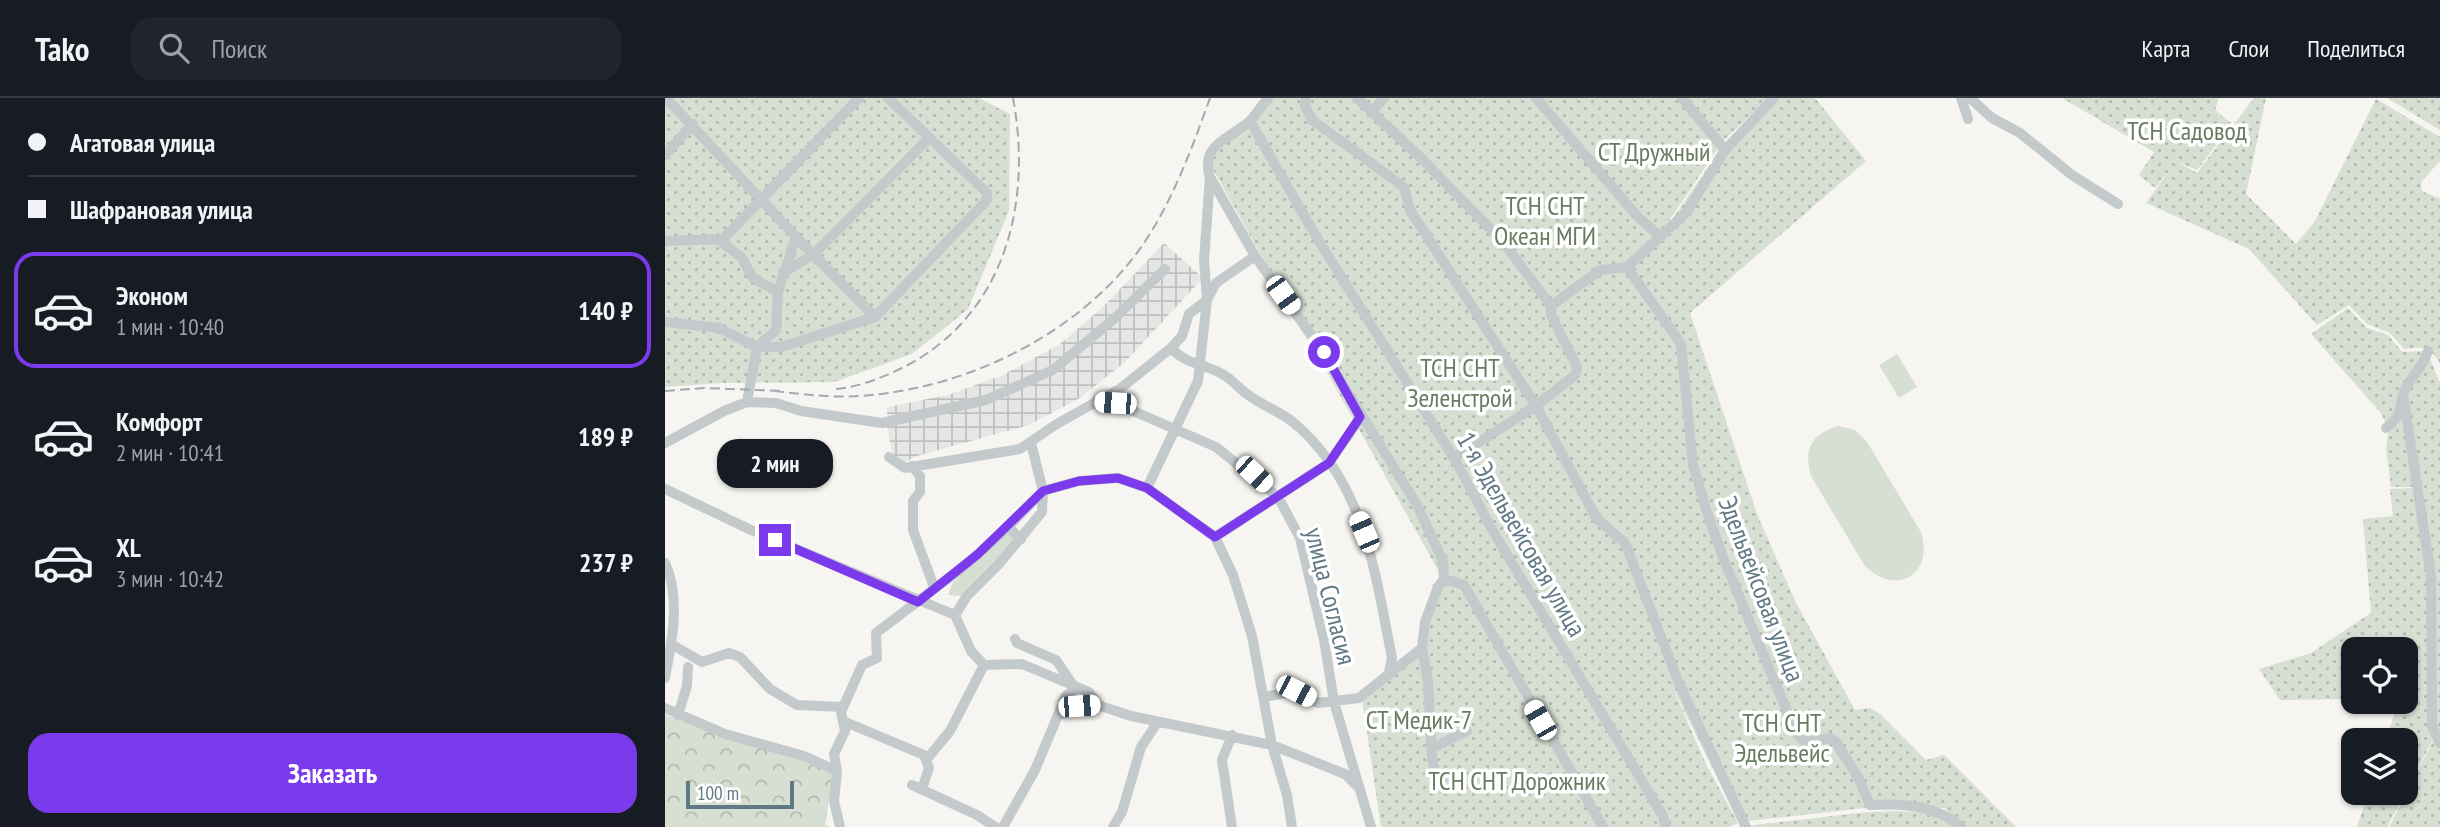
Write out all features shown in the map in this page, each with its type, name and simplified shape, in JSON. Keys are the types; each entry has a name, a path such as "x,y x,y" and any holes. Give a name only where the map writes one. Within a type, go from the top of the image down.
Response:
{"street":[{"path":"666,98 875,317"},
{"path":"665,241 723,239 859,98"},
{"path":"665,322 719,328 757,347 781,347 875,317 986,201 987,194 888,98"},
{"path":"1268,98 1250,121 1209,153 1207,166 1210,177 1255,256 1324,352 1360,417 1417,505 1443,561 1444,579 1437,587 1425,622 1422,648 1429,682 1432,748 1440,788"},
{"path":"1306,98 1305,106 1312,120 1404,187 1409,210 1536,405 1597,519 1625,543 1678,681 1746,827"},
{"path":"1357,98 1373,110 1504,243 1551,306 1551,315 1577,368 1575,374 1536,405 1454,458"},
{"path":"1373,110 1384,98"},
{"path":"1536,98 1638,217 1661,237"},
{"path":"1682,98 1725,150"},
{"path":"1551,306 1600,270 1627,267 1661,237 1686,213 1725,150 1774,98"},
{"path":"1961,98 1968,119"},
{"path":"1971,98 1992,118 2020,133 2071,175 2118,204"},
{"name":"1-я Эдельвейсовая улица","path":"1250,121 1317,238 1454,458 1494,533 1663,816 1666,827"},
{"path":"665,155 693,124"},
{"path":"783,273 814,254 929,139"},
{"path":"1147,488 1198,381 1207,300 1204,260 1210,177"},
{"path":"747,402 757,347 776,330 778,292 796,237"},
{"path":"718,239 742,258 753,278 778,292"},
{"path":"889,457 898,466 912,466 968,460 995,451 1009,453 1031,443 1121,388 1171,348 1182,336 1189,314 1207,300 1216,283 1255,256"},
{"name":"Эдельвейсовая улица","path":"1627,267 1681,344 1693,465 1724,561 1797,735 1806,742 1830,738 1836,742 1870,805 1902,804 1932,810 1948,816 1961,827"},
{"path":"665,443 747,402 776,403 801,411 882,423 986,400 1053,370 1115,318 1165,269"},
{"path":"1171,348 1181,359 1226,376 1248,395 1293,423 1329,463 1350,498 1370,547 1392,658 1389,672"},
{"path":"2386,428 2402,411 2403,394 2424,364 2428,351"},
{"path":"2403,394 2431,576 2432,726 2440,743"},
{"name":"улица Согласия","path":"1097,401 1115,403 1216,447 1278,497 1300,538 1324,640 1334,702 1371,827"},
{"path":"1215,537 1329,463 1360,417"},
{"path":"2396,420 2409,428"},
{"path":"955,615 967,596 1021,539 1042,512 1043,491 1031,443"},
{"path":"912,466 921,476 920,492 913,500 913,530 934,587"},
{"path":"840,827 834,801 837,771 834,754 845,732 843,707 862,665 877,658 879,647 876,633 967,564 1043,491 1079,481 1118,478 1147,488 1215,537 1233,575 1252,636 1272,745 1287,795 1292,827"},
{"path":"665,489 751,530 918,602 955,615 971,651 984,665 1022,664 1076,689 1089,692 1098,705"},
{"path":"1008,527 1021,539"},
{"path":"665,563 671,576 674,603 665,678"},
{"path":"1444,579 1464,585 1603,827"},
{"path":"1015,639 1017,643 1056,660 1076,689"},
{"path":"671,643 702,662 729,653 740,657 770,688 797,705 843,707"},
{"path":"1264,697 1296,691 1318,703 1359,698 1422,648"},
{"path":"926,760 950,731 984,665"},
{"path":"678,715 682,684 688,667"},
{"path":"1003,827 1032,777 1066,696 1076,689"},
{"path":"1058,716 1079,706 1098,705 1157,723 1232,735 1272,745 1345,774 1359,788"},
{"path":"665,708 735,737 821,762 837,771"},
{"path":"843,721 924,755 929,768 922,789"},
{"path":"1112,827 1122,812 1141,747 1157,723"},
{"path":"1432,748 1467,731"},
{"path":"1232,735 1222,760 1232,827"},
{"path":"912,785 977,815 995,827"}],"shaded area":[{"path":"1164,243 1203,278 1124,363 1080,398 1029,425 917,456 899,465 893,458 887,427 887,407 948,395 1003,375 1060,344 1103,307"}],"green space":[{"path":"665,98 979,98 1010,114 1009,211 968,309 912,354 834,382 720,383 665,387"},
{"path":"1271,98 1533,98 1657,241 1725,143 1776,98 1815,98 1866,161 1690,313 1757,514 1796,603 1855,710 1870,708 1880,714 1926,760 1944,755 2016,827 1958,827 1945,808 1864,808 1739,822 1671,684 1706,764 1738,823 1729,827 1381,827 1362,699 1417,647 1433,584 1443,579 1210,164 1213,154 1249,126"},
{"name":"СТ Дружный","path":"1541,98 1769,98 1723,141 1660,234 1639,214"},
{"name":"ТСН Садовод","path":"2062,98 2219,98 2215,110 2232,124 2197,170 2176,161 2197,173 2254,98 2266,98 2246,194 2296,244 2315,221 2376,99 2440,137 2440,161 2421,182 2422,191 2440,199 2440,363 2425,349 2404,349 2390,333 2367,324 2349,305 2317,325 2249,249 2146,203 2171,168 2155,188 2139,175 2154,152"},
{"path":"2387,98 2440,98 2440,130"},
{"path":"2348,308 2367,328 2388,335 2402,352 2427,351 2440,383 2440,827 2389,827 2400,805 2418,805 2418,770 2434,739 2430,706 2433,739 2418,768 2418,728 2390,728 2394,714 2418,714 2418,637 2341,637 2341,699 2280,700 2259,669 2311,653 2371,613 2363,519 2393,516 2390,489 2415,488 2430,604 2430,577 2416,487 2391,487 2386,449 2389,428 2380,412 2311,334"},
{"path":"1897,354 1917,387 1899,398 1879,365"},
{"path":"1839,426 1855,430 1867,442 1921,532 1924,547 1922,560 1910,577 1889,580 1865,566 1811,476 1808,458 1812,444 1822,433"},
{"path":"1006,532 1016,539 963,596 948,595 953,582"},
{"path":"665,715 834,769 825,825 831,827 665,827"},
{"path":"2364,805 2399,805 2387,827 2357,827"},
{"path":"1868,812 1925,813 1946,820 1953,827 1737,827"}],"railway":[{"path":"836,389 886,375 937,346 965,319 987,288 1003,254 1014,217 1018,138 1013,98"},
{"path":"774,391 837,396 899,391 979,369 1018,351 1055,329 1089,304 1119,275 1144,243 1173,191 1210,98"},
{"path":"665,391 704,388 784,391"}],"route":[{"path":"775,540 918,602 941,581 967,564 1043,491 1079,481 1118,478 1147,488 1215,537 1329,463 1360,417 1324,352"}],"park label":[{"name":"ТСН СНТ Океан МГИ","path":"1545,220"},
{"name":"ТСН СНТ Зеленстрой","path":"1460,382"},
{"name":"СТ Медик-7","path":"1419,719"},
{"name":"ТСН СНТ Эдельвейс","path":"1782,737"},
{"name":"ТСН СНТ Дорожник","path":"1517,780"}]}
